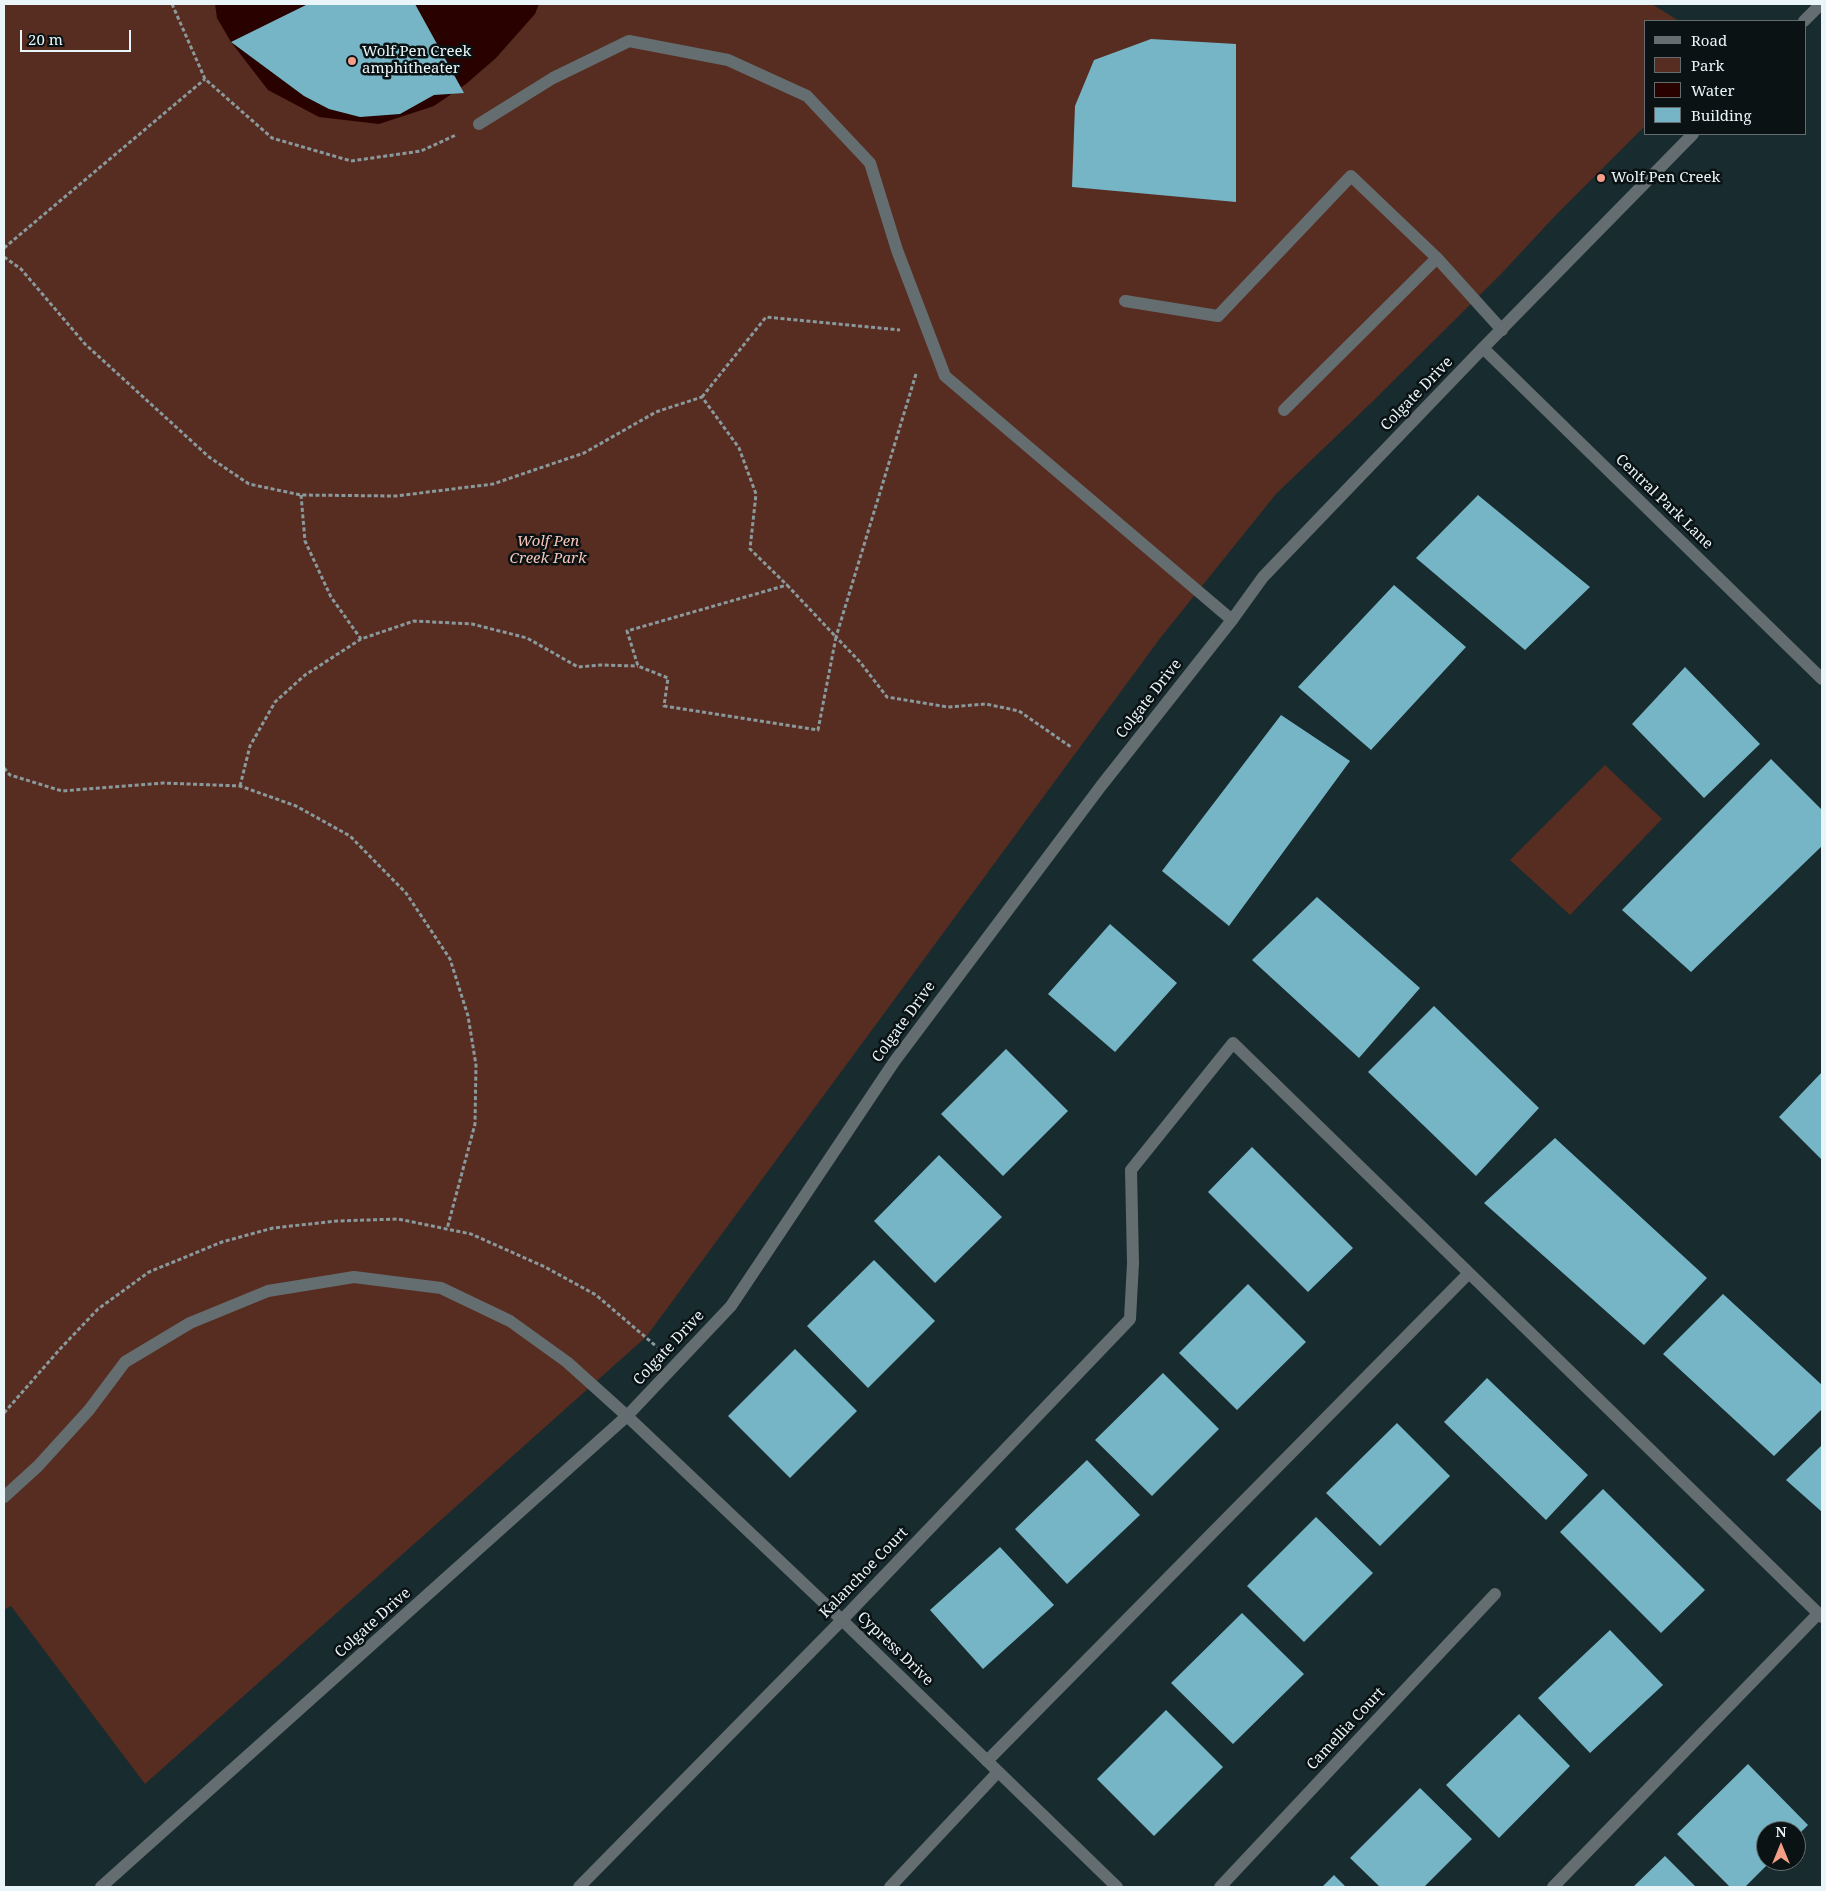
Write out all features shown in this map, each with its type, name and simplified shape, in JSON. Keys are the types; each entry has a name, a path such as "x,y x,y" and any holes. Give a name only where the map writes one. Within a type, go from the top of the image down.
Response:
{"street":[{"path":"1805,20 1821,4"},
{"path":"479,124 553,78 629,41 728,60 807,96 870,163 897,250 945,376 1232,620"},
{"name":"Colgate Drive","path":"101,1887 627,1416 731,1306 894,1062 1101,786 1232,620 1263,576 1692,135"},
{"path":"1125,302 1218,316 1352,176 1437,258 1502,330"},
{"path":"1284,410 1437,258"},
{"name":"Central Park Lane","path":"1483,348 1822,679"},
{"name":"Kalanchoe Court","path":"579,1887 842,1620 1130,1319 1133,1263 1131,1170 1233,1043 1469,1273"},
{"path":"987,1761 1469,1273 1820,1615 1553,1887"},
{"name":"Cypress Drive","path":"4,1497 38,1466 89,1410 125,1362 190,1323 268,1290 354,1277 441,1288 510,1321 567,1362 627,1416 842,1620 1116,1887"},
{"name":"Camellia Court","path":"1220,1887 1495,1594"},
{"path":"890,1887 998,1772"}],"path":[{"path":"172,4 204,79 272,138 350,161 421,151 479,124"},
{"path":"4,248 204,79"},
{"path":"4,257 21,269 85,344 209,457 249,484 301,496 396,496 493,484 584,453 656,412 702,397 766,318 928,332 836,637 818,730 664,706 668,678 638,666 601,665 578,667 527,638 472,624 414,621 361,638 305,675 275,702 250,746 240,786"},
{"path":"702,397 739,448 756,494 750,549 860,662 887,697 948,707 986,704 1018,711 1071,747"},
{"path":"301,496 305,541 332,597 361,638"},
{"path":"638,666 627,631 787,585"},
{"path":"4,768 10,775 62,791 163,783 240,786 296,806 350,836 406,893 450,959 468,1016 476,1065 475,1124 447,1228"}],"green space":[{"name":"Wolf Pen Creek Park","path":"4,4 1652,4 1677,20 1644,20 1644,127 1555,216 1500,275 1276,494 1161,637 646,1337 145,1784 11,1606 4,1610"},
{"path":"1605,765 1662,819 1570,915 1510,860"}],"water":[{"name":"Wolf Pen Creek amphitheater","path":"215,4 539,4 535,14 496,58 466,84 434,106 379,124 319,117 268,90 231,42 217,18"}],"building":[{"name":"Wolf Pen Creek amphitheater","path":"308,4 415,4 464,93 434,95 400,114 360,117 329,109 304,96 231,42"},
{"path":"1151,39 1236,44 1236,202 1072,187 1075,106 1094,60"},
{"path":"1478,495 1590,587 1525,650 1416,558"},
{"path":"1394,585 1466,647 1371,750 1298,687"},
{"path":"1685,667 1760,744 1704,798 1632,724"},
{"path":"1281,715 1350,761 1229,926 1162,871"},
{"path":"1771,759 1822,810 1822,846 1691,972 1622,910"},
{"path":"1317,897 1420,988 1359,1058 1252,960"},
{"path":"1110,924 1177,983 1115,1052 1048,994"},
{"path":"1434,1006 1539,1108 1476,1176 1368,1072"},
{"path":"1006,1049 1068,1111 1003,1176 941,1114"},
{"path":"1822,1072 1822,1160 1779,1117"},
{"path":"1555,1138 1707,1278 1644,1345 1484,1203"},
{"path":"1252,1147 1353,1248 1308,1292 1208,1192"},
{"path":"939,1155 1002,1217 935,1283 874,1221"},
{"path":"874,1260 935,1321 868,1388 807,1326"},
{"path":"1248,1284 1306,1342 1237,1410 1179,1353"},
{"path":"1723,1294 1822,1385 1822,1409 1774,1456 1663,1354"},
{"path":"795,1349 857,1411 790,1478 728,1416"},
{"path":"1163,1373 1219,1429 1152,1496 1095,1440"},
{"path":"1487,1378 1588,1475 1546,1520 1444,1422"},
{"path":"1397,1423 1450,1476 1380,1546 1326,1493"},
{"path":"1822,1445 1822,1512 1786,1480"},
{"path":"1087,1460 1140,1515 1067,1584 1015,1529"},
{"path":"1603,1489 1705,1590 1661,1633 1560,1532"},
{"path":"1316,1517 1373,1573 1304,1642 1247,1586"},
{"path":"1000,1547 1054,1605 983,1669 930,1610"},
{"path":"1242,1613 1304,1674 1233,1744 1171,1683"},
{"path":"1610,1630 1663,1685 1590,1753 1538,1698"},
{"path":"1166,1710 1223,1767 1154,1836 1097,1779"},
{"path":"1519,1714 1570,1766 1499,1838 1446,1785"},
{"path":"1748,1764 1804,1821 1756,1821 1756,1871 1761,1871 1745,1887 1730,1887 1677,1834"},
{"path":"1420,1788 1472,1839 1424,1887 1380,1887 1350,1858"},
{"path":"1665,1856 1696,1887 1633,1887"},
{"path":"1334,1875 1346,1887 1322,1887"}],"place":[{"name":"Wolf Pen Creek amphitheater","path":"352,61"},
{"name":"Wolf Pen Creek","path":"1601,178"}]}
